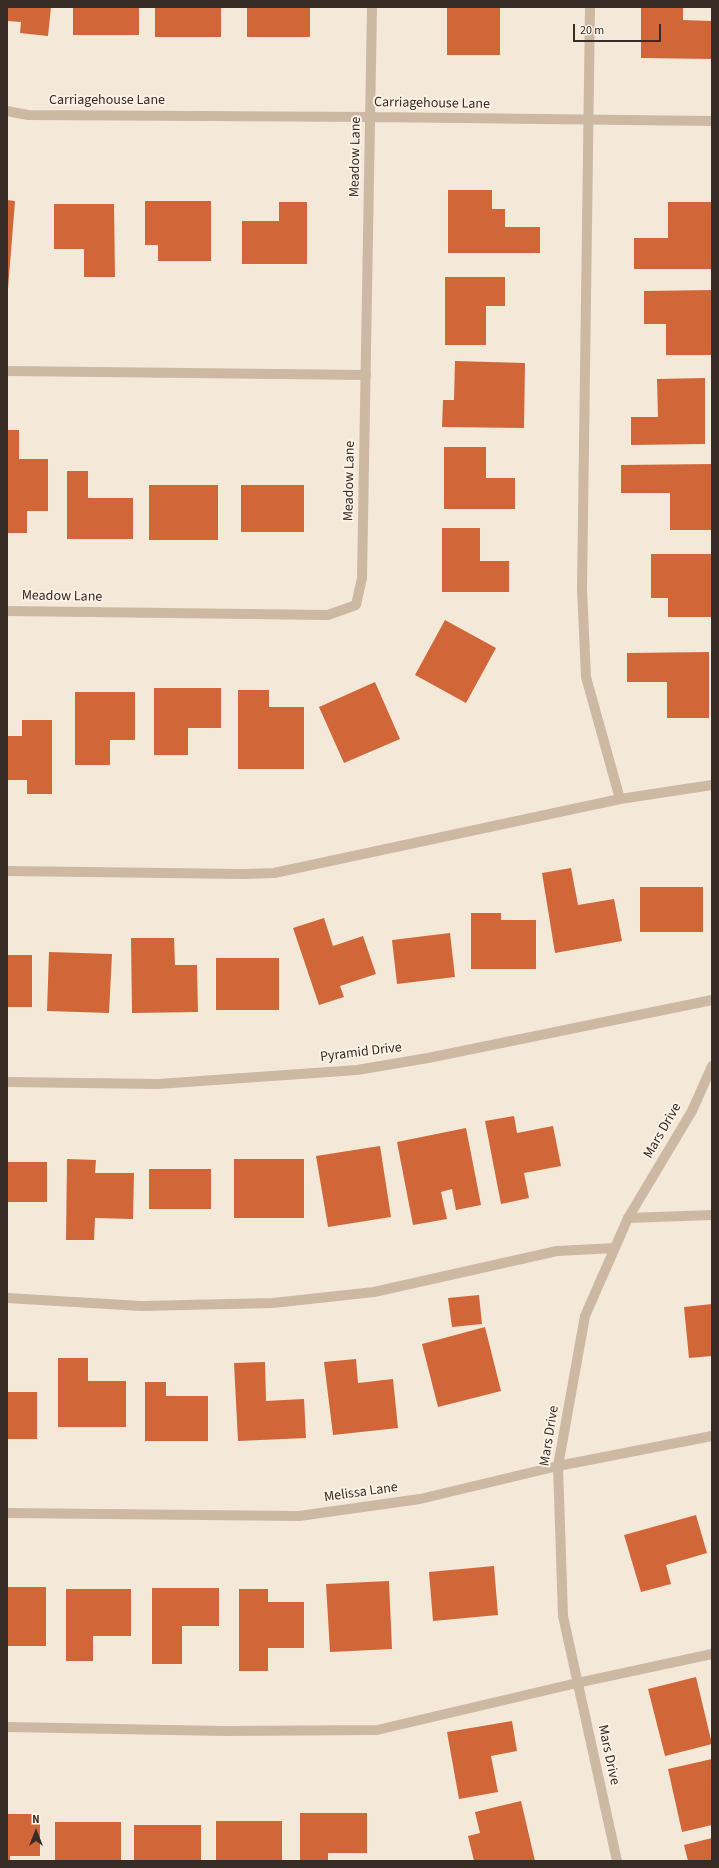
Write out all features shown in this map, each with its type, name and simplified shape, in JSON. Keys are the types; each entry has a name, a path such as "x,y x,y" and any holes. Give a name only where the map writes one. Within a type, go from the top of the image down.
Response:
{"street":[{"name":"Meadow Lane","path":"7,611 328,614 356,605 362,578 372,7"},
{"path":"590,7 582,589 586,677 620,799"},
{"name":"Carriagehouse Lane","path":"7,112 28,115 712,121"},
{"path":"7,371 366,375"},
{"path":"7,871 244,874 274,873 620,799 712,785"},
{"name":"Pyramid Drive","path":"7,1082 158,1084 357,1070 436,1057 712,1000"},
{"name":"Mars Drive","path":"617,1861 563,1616 558,1466 585,1316 628,1218 692,1111 712,1066"},
{"path":"628,1218 712,1215"},
{"path":"7,1298 141,1306 273,1303 374,1292 557,1251 615,1248"},
{"name":"Melissa Lane","path":"7,1513 299,1516 420,1498 558,1466 712,1436"},
{"path":"7,1727 225,1731 377,1730 577,1683 712,1654"}],"building":[{"path":"7,7 51,7 48,36 20,33 21,22 7,21"},
{"path":"73,7 139,7 139,35 73,35"},
{"path":"155,7 221,7 221,37 155,37"},
{"path":"247,7 310,7 310,37 247,37"},
{"path":"447,7 500,7 500,55 447,55"},
{"path":"641,7 683,7 683,20 712,21 712,59 641,58"},
{"path":"448,190 492,190 492,209 505,209 505,227 540,227 540,253 448,253"},
{"path":"7,200 15,201 8,289 7,289"},
{"path":"145,201 211,201 211,261 158,261 158,245 145,245"},
{"path":"279,202 307,202 307,264 242,264 242,221 279,221"},
{"path":"668,202 712,202 712,269 634,269 634,238 668,238"},
{"path":"54,204 114,204 115,277 84,277 84,249 54,249"},
{"path":"445,277 505,277 505,306 486,306 486,345 445,345"},
{"path":"712,290 712,355 666,355 666,324 644,324 644,291"},
{"path":"455,361 525,363 524,428 442,427 443,400 454,400"},
{"path":"705,378 705,444 631,445 631,417 658,417 657,379"},
{"path":"7,430 19,430 19,459 48,459 48,511 27,511 27,533 7,533"},
{"path":"444,447 486,447 486,478 515,478 515,509 444,509"},
{"path":"712,464 712,530 670,530 670,493 621,493 621,465"},
{"path":"67,471 88,471 88,498 133,498 133,539 67,539"},
{"path":"149,485 218,485 218,540 149,540"},
{"path":"241,485 304,485 304,532 241,532"},
{"path":"442,528 480,528 480,561 509,561 509,592 442,592"},
{"path":"651,554 712,554 712,617 668,617 668,598 651,598"},
{"path":"445,620 496,648 466,703 415,675"},
{"path":"709,652 709,718 667,718 667,682 627,682 627,653"},
{"path":"375,682 400,739 344,763 319,707"},
{"path":"154,688 221,688 221,728 188,728 188,755 154,755"},
{"path":"238,690 269,690 269,707 304,707 304,769 238,769"},
{"path":"75,692 135,692 135,740 110,740 110,765 75,765"},
{"path":"22,720 52,720 52,794 27,794 27,780 7,780 7,736 22,736"},
{"path":"571,868 578,905 614,899 622,941 555,953 542,873"},
{"path":"640,887 703,887 703,932 640,932"},
{"path":"471,913 501,913 501,920 536,920 536,969 471,969"},
{"path":"324,918 333,946 363,936 376,974 340,986 344,997 319,1005 293,928"},
{"path":"450,933 455,977 397,984 392,940"},
{"path":"131,938 174,938 175,965 197,965 198,1012 132,1013"},
{"path":"49,952 112,954 109,1013 47,1011"},
{"path":"7,955 32,955 32,1007 7,1007"},
{"path":"216,958 279,958 279,1010 216,1010"},
{"path":"514,1116 517,1133 553,1126 561,1166 524,1173 529,1198 501,1204 485,1121"},
{"path":"466,1128 481,1205 456,1210 452,1189 441,1192 447,1219 413,1225 397,1142"},
{"path":"380,1146 391,1217 328,1227 316,1156"},
{"path":"67,1159 96,1160 95,1173 134,1173 133,1219 95,1218 94,1240 66,1240"},
{"path":"234,1159 304,1159 304,1218 234,1218"},
{"path":"7,1162 47,1162 47,1202 7,1202"},
{"path":"149,1169 211,1169 211,1209 149,1209"},
{"path":"479,1295 482,1324 452,1327 448,1298"},
{"path":"712,1304 712,1356 689,1358 684,1307"},
{"path":"485,1327 501,1391 438,1407 422,1344"},
{"path":"58,1358 88,1358 88,1381 126,1381 126,1427 58,1427"},
{"path":"356,1359 358,1383 393,1379 398,1428 333,1435 324,1362"},
{"path":"265,1362 266,1401 304,1399 306,1438 238,1441 234,1363"},
{"path":"145,1382 166,1382 166,1396 208,1396 208,1441 145,1441"},
{"path":"7,1392 37,1392 37,1439 7,1439"},
{"path":"696,1515 707,1553 666,1565 671,1584 641,1592 624,1535"},
{"path":"494,1566 498,1615 433,1621 429,1572"},
{"path":"389,1581 392,1649 330,1652 326,1584"},
{"path":"7,1587 46,1587 46,1646 7,1646"},
{"path":"152,1588 219,1588 219,1626 182,1626 182,1664 152,1664"},
{"path":"66,1589 131,1589 131,1636 93,1636 93,1661 66,1661"},
{"path":"239,1589 268,1589 268,1602 304,1602 304,1648 268,1648 268,1671 239,1671"},
{"path":"696,1677 712,1744 665,1756 648,1689"},
{"path":"512,1721 517,1751 491,1756 498,1792 459,1799 447,1732"},
{"path":"712,1759 712,1825 682,1832 668,1769"},
{"path":"521,1801 535,1861 474,1861 468,1836 480,1833 475,1812"},
{"path":"300,1813 367,1813 367,1853 328,1853 328,1861 300,1861"},
{"path":"7,1814 40,1814 40,1856 10,1856 10,1861 7,1861"},
{"path":"216,1821 282,1821 282,1861 216,1861"},
{"path":"55,1822 121,1822 121,1861 55,1861"},
{"path":"134,1825 201,1825 201,1861 134,1861"},
{"path":"712,1838 712,1861 688,1861 684,1845"}]}
